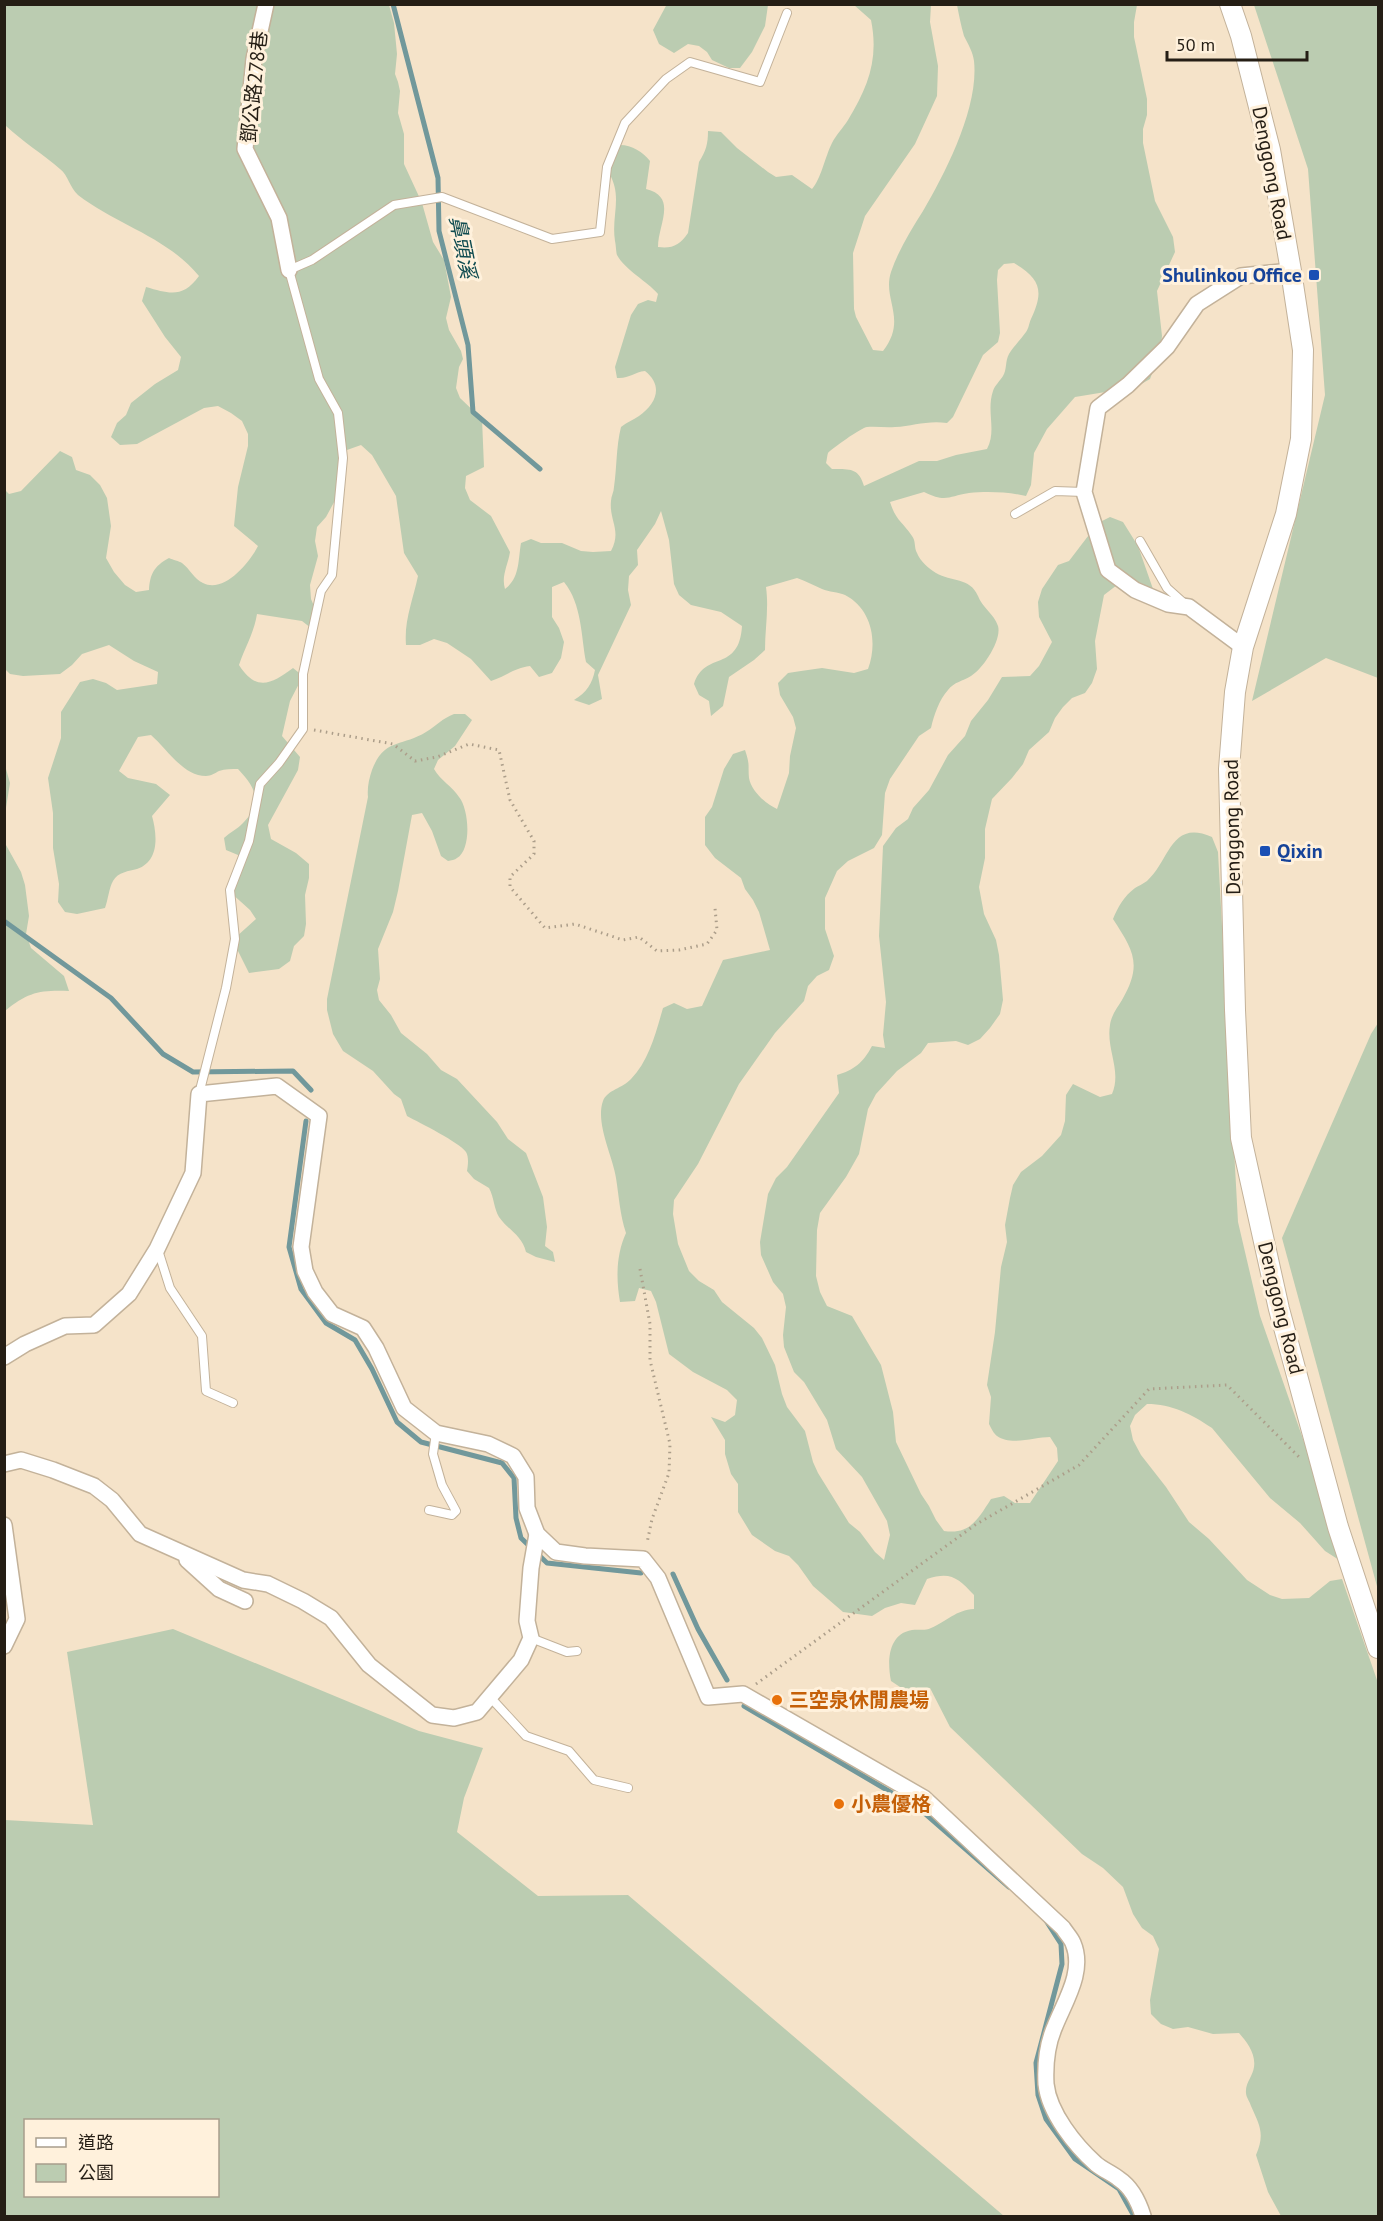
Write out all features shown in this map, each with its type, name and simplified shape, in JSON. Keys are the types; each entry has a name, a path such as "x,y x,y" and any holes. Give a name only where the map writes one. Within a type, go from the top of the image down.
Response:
{"street":[{"name":"鄧公路278巷","path":"266,4 254,59 245,149 279,218 289,270"},
{"name":"Denggong Road","path":"1230,4 1241,36 1270,150 1303,350 1300,440 1286,514 1243,647 1235,692 1229,769 1235,1010 1241,1138 1279,1309 1338,1527 1378,1648"},
{"path":"1243,647 1189,607 1168,604 1135,590 1108,570 1084,492 1098,408 1128,385 1167,347 1197,304 1241,276 1291,271"},
{"path":"4,1358 25,1344 65,1326 94,1325 129,1294 157,1249 193,1173 199,1094 277,1086 319,1116 301,1247 305,1271 315,1292 332,1314 363,1328 376,1348 404,1408 436,1433 489,1444 513,1456 526,1477 527,1508 537,1534 556,1552 643,1559 658,1578 708,1697 742,1694 924,1798 1063,1928 1074,1944 1077,1962 1072,1987 1054,2028 1046,2058 1046,2086 1053,2109 1065,2128 1097,2164 1122,2180 1138,2202 1143,2217"},
{"path":"4,1464 21,1460 94,1486 112,1500 140,1534 243,1580 268,1584 332,1618 369,1665 432,1715 454,1718 477,1712 521,1660 531,1638 527,1621 531,1568 537,1534"},
{"path":"4,1525 17,1619 4,1646"},
{"path":"177,1550 219,1589 245,1601"}],"lane":[{"path":"199,1094 226,988 235,939 230,890 249,841 261,784 303,729 303,674 321,591 332,575 343,458 338,413 319,379 289,270 312,260 394,205 442,197 552,238 600,232 607,167 625,123 666,79 690,63 760,82 787,13"},
{"path":"1016,513 1055,491 1084,492"},
{"path":"1140,541 1167,588 1189,607"},
{"path":"157,1249 170,1288 202,1336 206,1391 233,1403"},
{"path":"429,1510 452,1515 456,1511 442,1485 433,1454 436,1433"},
{"path":"531,1638 567,1652 577,1651"},
{"path":"490,1697 526,1736 569,1751 594,1780 628,1788"}],"path":[{"path":"303,729 393,744 415,761 437,757 469,744 499,750 510,800 534,841 534,854 510,877 510,887 546,928 575,924 623,940 639,937 657,951 679,950 707,944 717,930 715,908"},
{"path":"640,1269 650,1324 650,1360 670,1443 669,1473 652,1519 643,1559"},
{"path":"742,1694 975,1525 1079,1466 1149,1389 1227,1384 1303,1460"}],"green space":[{"path":"667,4 768,5 765,26 752,52 740,68 729,68 712,60 699,46 688,44 674,53 659,44 653,30"},
{"path":"5,5 389,5 394,23 397,54 395,74 400,91 398,113 404,134 404,164 422,203 433,242 444,260 451,297 446,318 449,330 463,359 459,367 456,388 460,398 482,419 484,467 466,476 465,488 470,500 491,516 510,552 504,575 505,589 516,574 521,543 531,539 541,543 562,543 581,551 611,551 615,531 611,499 621,427 645,411 656,395 654,383 645,371 617,378 615,367 631,315 638,304 648,300 656,302 658,294 625,266 617,254 614,232 616,198 609,173 620,145 637,150 650,161 646,189 656,193 664,205 658,247 675,245 682,241 688,233 699,162 706,147 708,131 721,132 737,148 776,177 792,175 812,189 818,180 835,137 848,120 861,96 873,60 871,20 854,5 931,5 930,22 938,66 937,96 915,144 865,216 853,253 856,317 873,350 883,351 894,329 889,292 891,272 901,248 951,159 971,98 974,61 964,36 957,5 1137,5 1134,37 1147,99 1143,143 1155,201 1173,237 1175,252 1157,291 1162,336 1160,352 1150,379 1136,387 1075,397 1047,429 1034,453 1031,485 1026,496 983,492 943,498 924,492 890,502 897,517 913,538 920,559 936,573 965,583 975,590 998,626 997,639 981,667 971,676 953,685 945,694 937,708 931,728 919,736 890,779 885,793 882,835 874,848 848,861 837,871 825,898 825,929 834,956 829,970 817,976 808,986 804,1001 775,1033 739,1084 698,1164 674,1200 673,1214 678,1244 689,1271 699,1281 714,1290 722,1302 754,1328 762,1338 775,1365 787,1407 805,1431 818,1473 849,1523 860,1532 884,1560 890,1535 887,1521 862,1477 836,1449 827,1420 804,1382 794,1372 784,1347 786,1307 783,1294 773,1282 761,1255 760,1242 768,1194 776,1178 787,1167 839,1093 837,1075 858,1065 872,1046 885,1048 883,1035 886,1002 879,936 883,846 896,828 908,819 913,808 929,790 948,755 965,736 971,721 988,700 1002,677 1030,676 1039,666 1052,642 1039,617 1038,602 1042,589 1058,565 1069,561 1098,523 1110,517 1123,522 1138,546 1153,589 1150,602 1117,585 1104,595 1095,641 1097,669 1092,683 1085,693 1072,698 1063,707 1049,732 1029,750 1023,764 992,799 985,829 985,858 979,887 984,914 996,940 999,955 1003,1000 1000,1014 980,1039 968,1045 956,1041 928,1043 921,1053 897,1071 876,1094 868,1109 859,1154 846,1177 820,1213 817,1230 816,1276 827,1306 852,1316 881,1365 893,1412 896,1442 921,1494 944,1531 953,1532 967,1528 977,1519 991,1499 1004,1496 1015,1503 1030,1503 1058,1461 1057,1448 1050,1437 1016,1441 1003,1439 996,1435 989,1424 991,1397 987,1385 1001,1267 1007,1242 1005,1225 1013,1185 1021,1172 1042,1156 1061,1135 1065,1121 1066,1095 1073,1084 1100,1097 1112,1094 1115,1085 1115,1068 1110,1043 1110,1025 1128,987 1134,967 1130,949 1113,919 1119,906 1131,891 1155,873 1172,845 1179,838 1187,833 1212,837 1218,852 1238,1222 1260,1316 1347,1565 1325,1551 1300,1523 1270,1498 1212,1428 1189,1414 1156,1404 1147,1404 1135,1415 1130,1426 1133,1440 1141,1455 1189,1522 1209,1539 1247,1580 1270,1595 1282,1599 1309,1598 1330,1581 1342,1579 1378,1683 1378,2216 1281,2216 1268,2192 1256,2155 1261,2136 1257,2119 1246,2093 1254,2062 1245,2040 1239,2033 1213,2034 1188,2027 1173,2029 1161,2024 1151,2014 1150,2000 1159,1949 1153,1936 1142,1928 1133,1914 1123,1887 1103,1868 1082,1854 950,1727 930,1688 903,1689 891,1681 889,1665 891,1650 898,1637 912,1630 929,1629 957,1614 974,1609 974,1595 958,1580 942,1576 927,1579 915,1605 901,1603 885,1608 872,1616 843,1612 813,1586 789,1556 775,1551 752,1535 738,1512 738,1484 731,1474 725,1454 725,1440 711,1417 725,1422 735,1415 737,1400 727,1390 693,1372 669,1354 651,1291 639,1288 635,1301 620,1302 618,1267 620,1250 626,1233 601,1119 603,1101 608,1094 631,1079 643,1064 663,1008 674,1003 687,1009 702,1006 723,960 770,950 759,912 741,878 715,858 705,845 705,817 712,807 724,769 733,754 745,750 750,783 768,804 777,809 789,773 796,728 793,717 780,695 778,683 788,673 822,668 854,673 868,669 872,637 867,617 854,601 845,595 825,590 797,578 766,587 765,650 729,677 723,706 711,716 709,701 699,695 694,684 706,667 735,650 740,641 742,626 721,612 691,605 679,595 674,584 669,540 661,511 637,550 638,565 629,576 628,590 631,605 598,675 602,699 589,705 574,700 588,687 595,670 586,662 578,610 564,582 552,587 552,617 564,642 561,658 552,673 539,677 530,666 519,668 491,681 471,659 447,643 434,639 420,645 406,645 408,619 418,576 404,553 396,496 372,455 361,445 347,450 339,493 326,517 317,527 315,541 318,556 310,585 311,599 317,613 311,628 302,621 257,614 252,634 239,665 245,674 258,682 271,681 293,668 303,676 290,701 282,736 300,757 298,770 268,825 271,839 296,853 309,864 305,895 304,936 294,946 290,961 279,969 249,973 237,949 236,937 256,919 250,910 230,892 238,869 238,855 226,850 224,838 250,815 255,801 253,788 238,769 221,770 206,776 190,772 151,735 138,737 119,771 128,778 156,784 170,795 152,816 156,839 150,860 137,869 124,872 115,878 110,887 105,908 77,914 65,912 58,902 59,884 53,848 53,813 48,778 61,738 61,712 80,682 93,679 117,690 157,684 158,672 134,661 109,645 82,654 60,674 23,676 10,674 5,669 5,490 9,494 21,491 60,451 72,457 76,470 90,475 100,485 107,498 111,526 106,558 125,585 136,592 149,590 150,579 154,571 169,558 182,563 203,583 219,584 243,568 258,546 234,526 238,487 248,446 248,434 242,421 218,406 204,408 137,444 120,445 111,437 117,423 126,415 131,403 178,370 181,357 142,301 146,287 169,292 182,291 199,276 172,251 78,195 63,172 5,123","holes":["1014,263 1035,280 1038,287 1038,301 1027,330 1009,354 1004,374 993,391 991,435 987,449 937,461 919,461 864,486 862,480 853,471 832,469 826,463 828,453 864,428 933,422 947,423 953,417 983,355 998,342 1000,333 998,270 1004,264"]},
{"path":"1254,5 1378,5 1378,678 1326,658 1252,701 1325,395 1308,169"},
{"path":"454,714 465,714 472,720 455,746 438,760 434,769 456,793 465,810 467,838 465,846 457,858 448,861 441,856 432,831 422,813 412,815 393,912 378,949 380,979 377,990 379,1000 401,1033 427,1054 441,1070 457,1079 497,1122 508,1139 526,1153 543,1197 547,1227 545,1246 553,1252 555,1262 526,1252 518,1237 499,1217 489,1188 474,1179 467,1171 468,1156 462,1148 407,1116 401,1099 373,1071 343,1051 333,1034 327,1010 327,999 372,770 382,753 388,748 417,737"},
{"path":"4,762 10,783 5,814 6,845 21,872 25,885 29,916 26,934 31,948 64,976 69,991 35,993 5,1011"},
{"path":"1378,1023 1378,1590 1282,1238 1371,1034"},
{"path":"173,1629 419,1731 483,1748 464,1798 457,1832 538,1896 628,1895 1004,2216 5,2216 5,1820 93,1825 67,1652"}],"waterway":[{"name":"鼻頭溪","path":"393,4 438,178 439,231 468,345 473,412 540,469"},
{"path":"4,921 111,998 163,1054 193,1072 293,1071 311,1090"},
{"path":"306,1121 289,1247 301,1289 326,1323 355,1340 372,1369 397,1422 421,1442 502,1463 514,1478 516,1518 521,1538 547,1563 641,1573"},
{"path":"673,1574 698,1629 727,1680"},
{"path":"744,1706 921,1810 1009,1887"},
{"path":"1045,1919 1061,1944 1062,1964 1036,2063 1038,2095 1046,2119 1075,2159 1119,2189 1134,2216"}],"place":[{"name":"Shulinkou Office","path":"1314,275"},
{"name":"Qixin","path":"1265,851"},
{"name":"三空泉休閒農場","path":"777,1700"},
{"name":"小農優格","path":"839,1804"}]}
